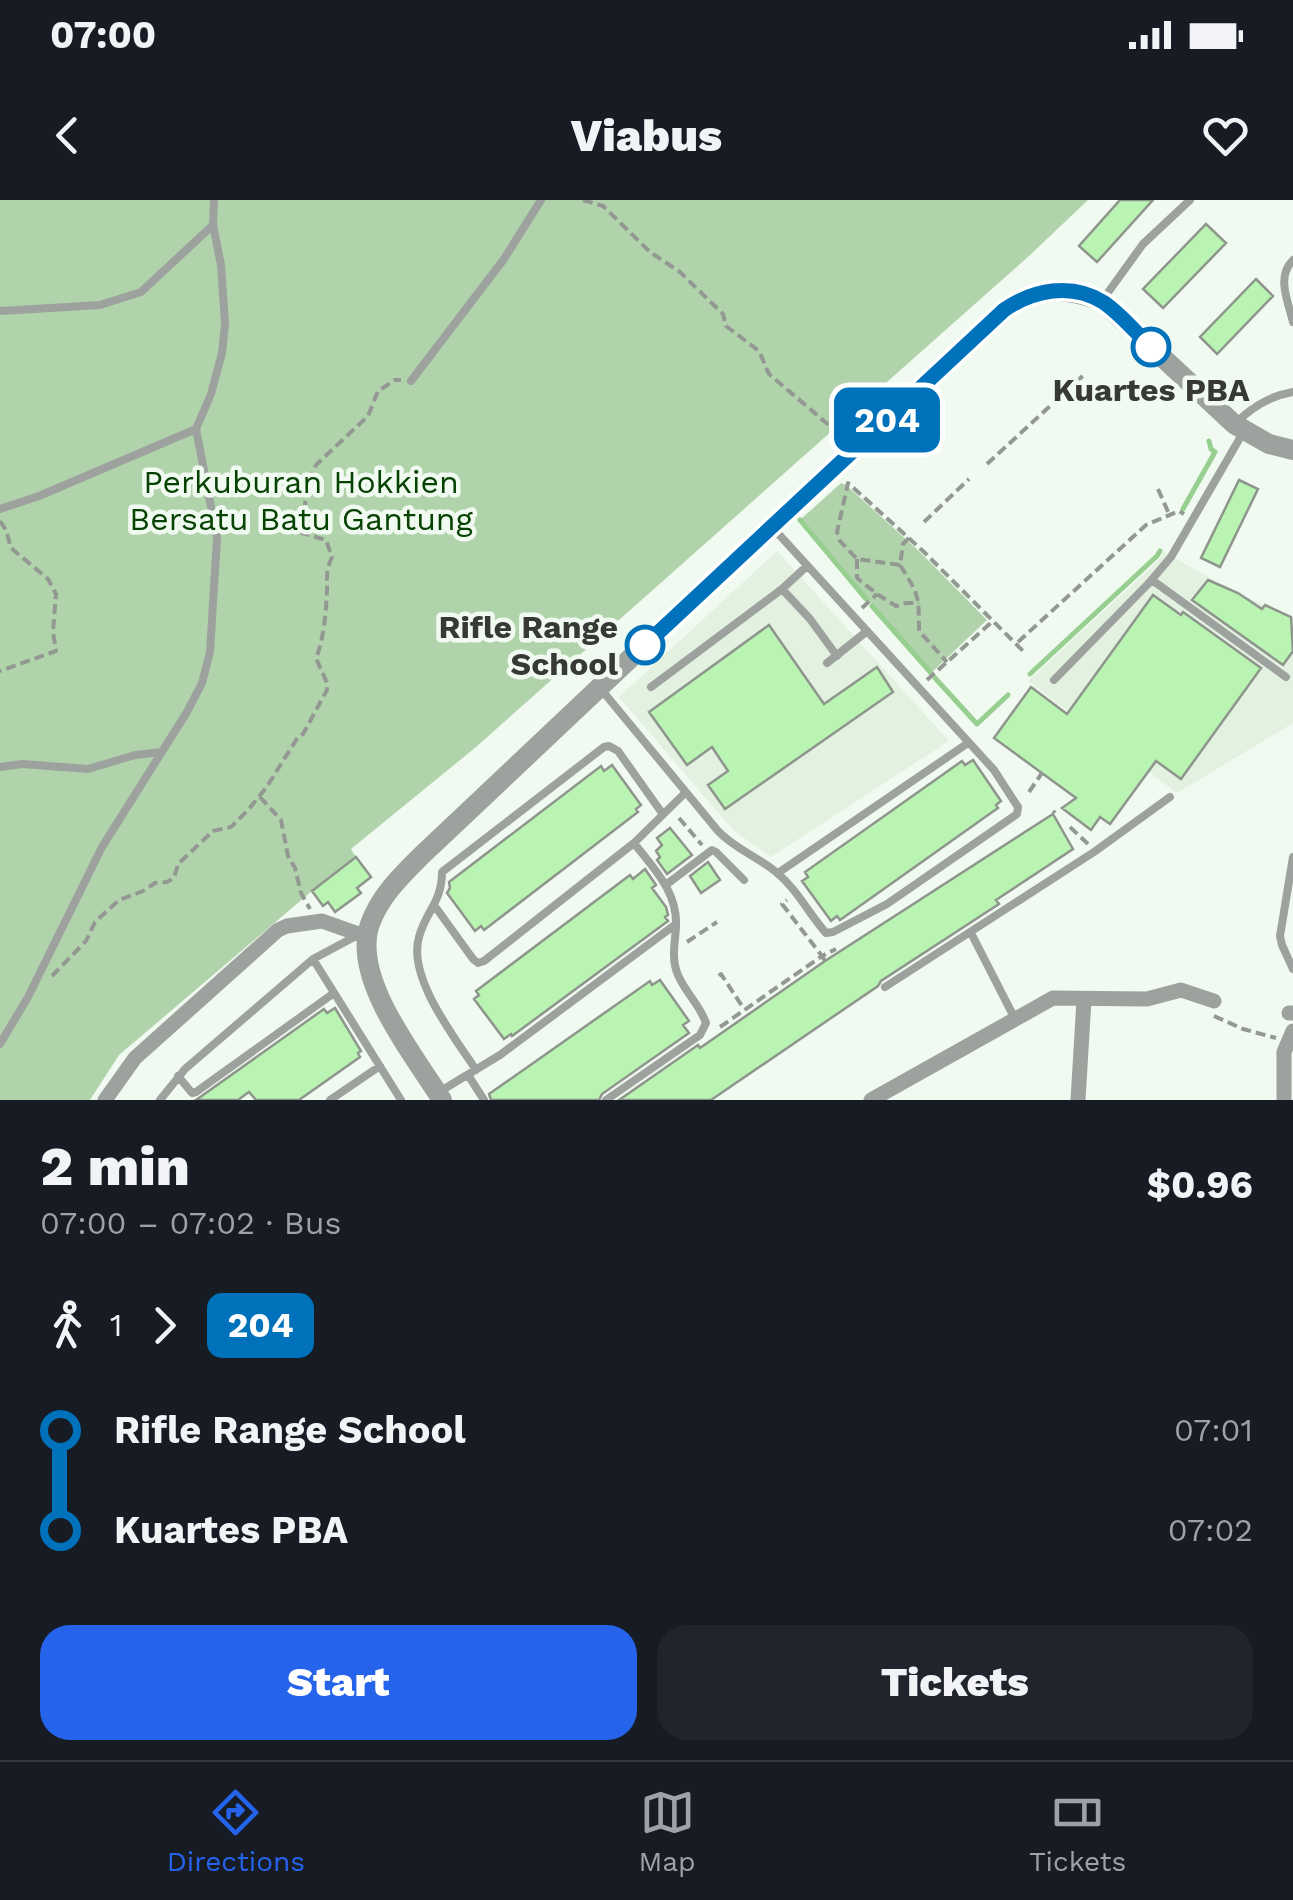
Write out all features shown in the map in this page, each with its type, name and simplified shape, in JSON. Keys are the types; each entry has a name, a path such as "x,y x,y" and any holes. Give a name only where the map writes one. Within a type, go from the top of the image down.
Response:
{"street":[{"path":"440,1096 388,1013 367,966 362,936 386,894 424,853 1004,310 1048,290 1077,292 1102,301 1239,428 1269,444 1293,450"},
{"path":"105,1100 135,1058 267,937 287,926 316,922 327,922 362,936"},
{"path":"871,1100 1056,998 1146,999 1181,990 1208,999"},
{"path":"1078,1100 1084,1000"},
{"path":"1284,1100 1284,1052 1290,1035"}],"lane":[{"path":"0,1044 28,997 102,847 187,712 202,683 210,652 216,538 196,429 212,394 226,324 213,225 214,200"},
{"path":"411,381 504,259 541,200"},
{"path":"1102,301 1143,244 1190,200"},
{"path":"0,311 100,305 141,292 213,225"},
{"path":"1293,260 1284,275 1293,322"},
{"path":"1054,680 1171,557 1250,408 1276,395 1293,392"},
{"path":"0,508 39,496 196,429"},
{"path":"600,688 724,838 778,873 826,933 887,904 1017,814 1016,804 994,770 772,527"},
{"path":"651,688 807,566"},
{"path":"1152,580 1286,676"},
{"path":"782,589 810,618 837,656"},
{"path":"827,664 866,632"},
{"path":"778,873 968,743"},
{"path":"442,872 610,746 618,751 662,813"},
{"path":"0,767 22,764 88,769 134,755 162,752"},
{"path":"434,905 473,960 481,962 634,843 686,792"},
{"path":"885,987 1094,852 1170,797"},
{"path":"606,1100 706,1028 705,1018 676,970 676,924 667,884 634,843"},
{"path":"667,884 712,850 744,880"},
{"path":"424,853 442,872 442,888 418,938 419,968 484,1100"},
{"path":"1293,857 1280,936 1293,969"},
{"path":"440,1096 676,924"},
{"path":"971,933 1015,1019"},
{"path":"160,1100 178,1076 313,959 362,936"},
{"path":"313,959 401,1100"},
{"path":"178,1076 192,1093 196,1092 334,993"},
{"path":"330,1100 380,1066"}],"path":[{"path":"583,200 603,206 650,252 680,272 723,314 726,326 759,351 769,374 856,448"},
{"path":"986,464 1086,373"},
{"path":"28,997 86,941 95,922 118,900 174,878 178,864 213,831 232,827 260,796 303,734 327,690 316,658 325,616 326,571 332,557 326,540 302,533 307,485 316,465 368,416 378,391 394,380 411,381"},
{"path":"924,522 969,479"},
{"path":"900,565 857,560 840,541 837,532 848,483 1026,654"},
{"path":"1158,488 1170,514"},
{"path":"1017,644 1146,525 1179,511 1193,519"},
{"path":"0,521 11,548 48,579 56,594 56,652 0,671"},
{"path":"908,538 903,544 900,565 916,590 920,633 946,662"},
{"path":"857,560 857,578 877,594 896,606 920,604"},
{"path":"859,610 877,594"},
{"path":"927,680 993,621"},
{"path":"1028,792 1042,773"},
{"path":"260,796 281,820 288,856 316,922"},
{"path":"672,820 680,818 702,844"},
{"path":"1070,827 1090,846"},
{"path":"782,904 824,959"},
{"path":"691,940 717,922"},
{"path":"721,1026 836,950"},
{"path":"718,976 721,974 745,1010"},
{"path":"1208,999 1206,1011 1243,1030 1290,1035"}],"shaded area":[{"path":"777,551 949,741 771,857 734,831 619,697"},
{"path":"1164,552 1235,592 1293,618 1293,723 1177,793 1028,681"}],"green space":[{"name":"Perkuburan Hokkien Bersatu Batu Gantung","path":"0,200 1088,200 476,747 351,849 356,857 119,1055 90,1100 0,1100"},
{"path":"841,483 919,551 987,620 931,673 800,520"}],"building":[{"path":"1120,200 1153,200 1097,262 1079,246"},
{"path":"1206,224 1226,243 1163,308 1143,289"},
{"path":"1256,279 1273,296 1217,354 1200,337"},
{"path":"1239,480 1258,489 1220,567 1201,558"},
{"path":"1208,580 1262,609 1265,605 1291,617 1293,651 1283,665 1192,600"},
{"path":"1153,595 1261,668 1181,779 1156,761 1110,824 1100,817 1091,830 1062,808 1076,798 994,738 1031,687 1067,714"},
{"path":"769,625 824,704 877,667 893,692 725,809 708,785 728,771 712,747 687,765 649,712"},
{"path":"973,760 1001,801 996,805 998,808 840,920 837,916 831,921 802,881 808,877 805,872 962,761 965,765"},
{"path":"612,765 641,805 636,809 638,812 484,930 481,926 475,931 447,893 449,882 601,766 604,771"},
{"path":"1053,814 1073,849 996,900 999,904 711,1100 619,1100 825,961"},
{"path":"670,828 692,855 667,874 656,851 662,845 657,838"},
{"path":"356,857 371,877 357,888 361,893 335,912 328,902 323,906 312,891"},
{"path":"708,862 720,880 701,893 690,876"},
{"path":"645,869 656,885 652,888 666,907 668,921 504,1039 474,999 479,995 476,991 630,875 633,879"},
{"path":"660,980 689,1021 683,1025 689,1033 602,1094 599,1100 491,1100 489,1094 650,981 652,985"},
{"path":"335,1008 361,1051 360,1057 299,1100 256,1100 249,1092 238,1100 196,1100 324,1009 327,1013"}],"waterway":[{"path":"1183,509 1215,452 1209,441"},
{"path":"800,520 866,599"},
{"path":"1030,674 1160,551"},
{"path":"872,606 931,673"},
{"path":"935,678 977,724 1008,695"}],"bus line":[{"name":"204","path":"645,645 1004,310 1020,300 1048,290 1077,292 1102,301 1151,347"}],"place":[{"name":"Kuartes PBA","path":"1151,347"},
{"name":"Rifle Range School","path":"645,645"}]}
